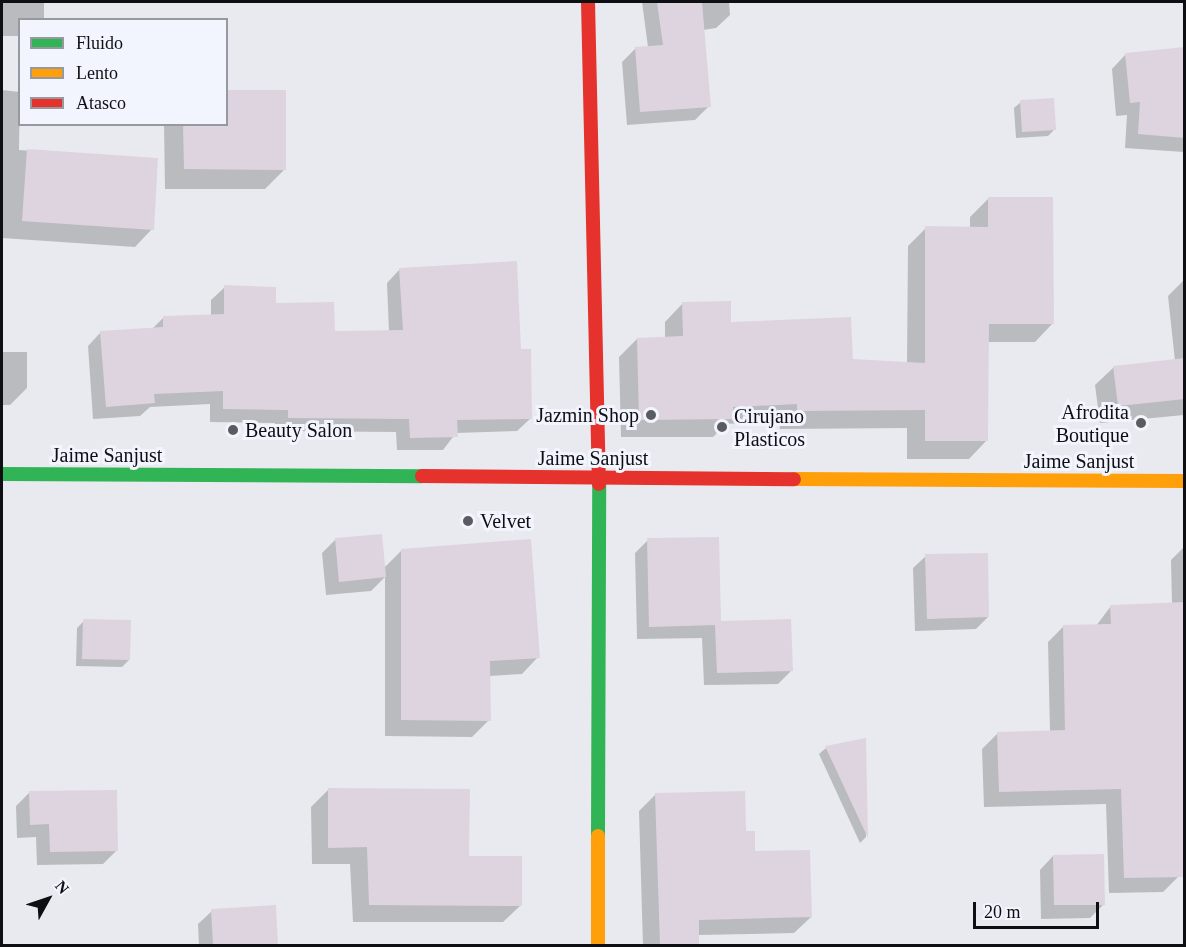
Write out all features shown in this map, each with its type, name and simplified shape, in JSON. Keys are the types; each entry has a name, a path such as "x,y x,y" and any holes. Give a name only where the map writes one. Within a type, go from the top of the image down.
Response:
{"main road":[{"path":"588,2 599,477 598,945"},
{"name":"Jaime Sanjust","path":"2,474 1185,481"}],"building":[{"path":"657,2 702,2 711,107 640,112 635,47 663,45"},
{"path":"1185,47 1185,138 1138,134 1140,102 1130,103 1125,53"},
{"path":"228,90 286,90 286,170 184,169 183,126 228,126"},
{"path":"1054,98 1056,130 1022,132 1020,100"},
{"path":"27,149 158,158 154,230 22,221"},
{"path":"988,197 1053,197 1054,324 989,324 988,441 925,441 925,410 797,411 797,404 733,407 733,419 639,420 637,338 683,336 682,302 731,301 731,322 851,317 853,359 925,363 925,226 988,227"},
{"path":"517,261 521,349 531,349 532,419 457,420 458,437 410,438 409,419 288,418 288,410 223,409 223,391 154,394 155,403 106,407 100,331 163,327 163,316 224,314 224,285 276,287 276,303 334,302 335,331 403,330 399,268"},
{"path":"1185,358 1185,399 1118,406 1113,366"},
{"path":"382,534 386,577 339,582 335,538"},
{"path":"719,537 721,621 791,619 793,671 717,673 715,625 649,627 647,538"},
{"path":"531,539 540,658 490,661 491,721 401,720 401,549"},
{"path":"988,553 989,617 927,619 925,554"},
{"path":"1185,602 1185,877 1124,878 1121,789 999,792 997,732 1065,730 1063,625 1111,624 1110,605"},
{"path":"83,619 131,620 130,660 82,659"},
{"path":"866,738 868,838 825,746"},
{"path":"328,788 470,789 469,856 522,856 522,906 369,905 367,847 328,848"},
{"path":"117,790 118,851 50,852 49,824 30,825 29,791"},
{"path":"745,791 746,831 755,831 755,851 810,850 812,917 699,920 699,945 660,945 655,793"},
{"path":"1104,854 1105,905 1054,905 1053,855"},
{"path":"276,905 278,945 213,945 211,909"}],"traffic: fast":[{"path":"2,474 422,476"},
{"path":"598,836 599,484"}],"traffic: slow":[{"path":"794,479 1184,481"},
{"path":"598,836 598,946"}],"traffic: jam":[{"path":"588,2 599,484"},
{"path":"422,476 794,479"}],"place":[{"name":"Jazmin Shop","path":"651,415"},
{"name":"Afrodita Boutique","path":"1141,423"},
{"name":"Cirujano Plasticos","path":"722,427"},
{"name":"Beauty Salon","path":"233,430"},
{"name":"Velvet","path":"468,521"}]}
